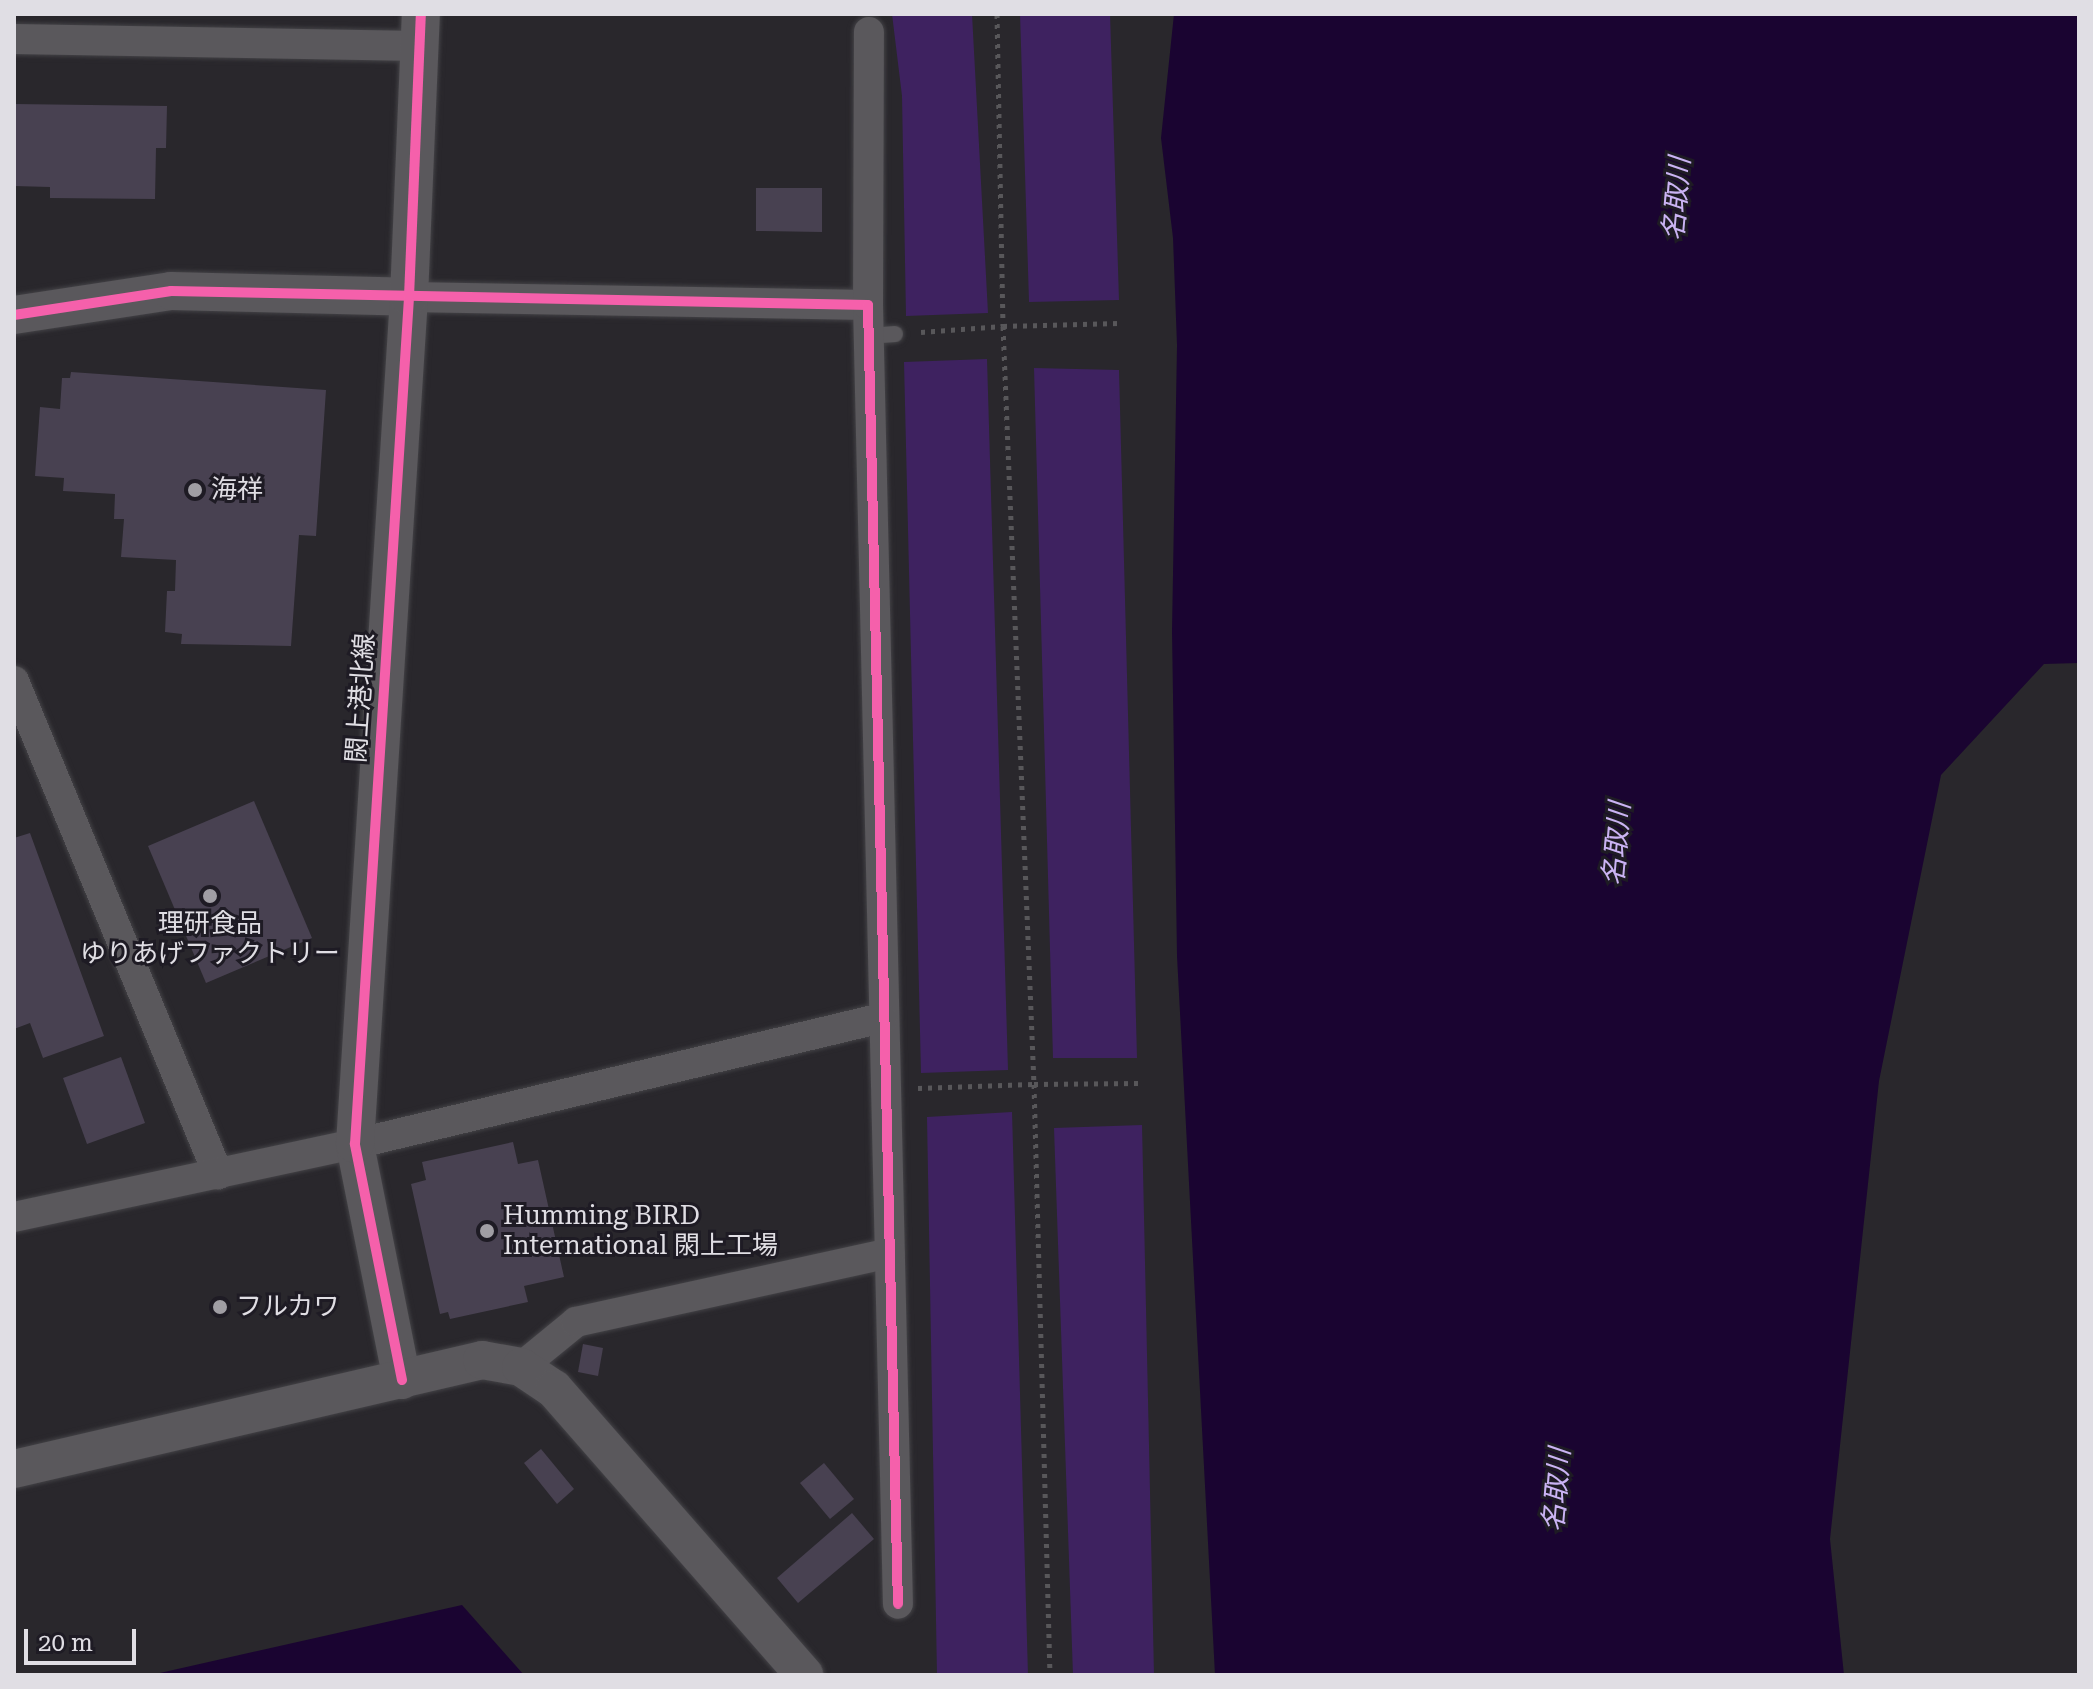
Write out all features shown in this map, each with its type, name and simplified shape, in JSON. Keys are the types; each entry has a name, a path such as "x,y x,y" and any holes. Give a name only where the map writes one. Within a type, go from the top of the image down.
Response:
{"street":[{"path":"14,39 420,30"},
{"name":"閖上港北線","path":"402,1380 355,1144 409,297 420,30"},
{"path":"869,32 868,305 882,335 882,1018 898,1604"},
{"path":"14,315 171,291 868,305"},
{"path":"14,681 218,1174"},
{"path":"14,1217 355,1144 882,1018"},
{"path":"521,1367 576,1322 889,1253"},
{"path":"14,1469 482,1360 521,1367 554,1389 804,1675"}],"path":[{"path":"997,14 1003,326 1034,1084 1050,1675"},
{"path":"882,335 1003,326 1119,323"},
{"path":"926,1088 1140,1083"}],"shaded area":[{"path":"892,14 972,14 988,313 906,316 902,96"},
{"path":"1020,14 1110,14 1119,300 1029,302"},
{"path":"987,359 1008,1070 921,1073 904,362"},
{"path":"1034,368 1119,370 1137,1058 1053,1058"},
{"path":"1012,1112 1028,1675 937,1675 927,1117"},
{"path":"1142,1125 1154,1675 1073,1675 1054,1128"}],"water":[{"name":"名取川","path":"1174,14 2079,14 2079,663 2044,664 1941,775 1879,1081 1830,1539 1844,1675 1215,1675 1177,956 1172,631 1177,345 1173,238 1161,138"},
{"path":"462,1605 524,1675 151,1675"}],"building":[{"path":"14,104 167,106 166,148 156,148 155,199 50,198 50,187 14,186"},
{"path":"756,188 822,188 822,232 756,231"},
{"path":"71,372 326,390 316,536 299,535 291,646 181,644 182,634 165,632 167,591 175,591 176,560 121,557 124,519 114,519 115,494 63,491 64,478 35,476 40,407 60,409 62,378 70,378"},
{"path":"254,801 312,938 206,983 148,846"},
{"path":"30,833 104,1036 43,1058 30,1023 14,1029 14,838"},
{"path":"121,1057 145,1123 87,1144 63,1078"},
{"name":"Humming BIRD International 閖上工場","path":"513,1142 518,1164 538,1160 564,1277 524,1286 528,1302 450,1319 448,1312 440,1314 411,1184 426,1180 422,1162"},
{"path":"583,1344 603,1348 598,1376 578,1372"},
{"path":"541,1449 574,1489 557,1504 524,1463"},
{"path":"824,1463 854,1499 830,1519 800,1483"},
{"path":"852,1513 874,1539 798,1603 777,1578"}],"cycle path":[{"path":"402,1380 355,1144 409,297 421,14"},
{"path":"14,315 171,291 868,305 898,1604"}],"place":[{"name":"海祥","path":"195,490"},
{"name":"理研食品 ゆりあげファクトリー","path":"210,896"},
{"name":"Humming BIRD International 閖上工場","path":"487,1231"},
{"name":"フルカワ","path":"220,1307"}]}
